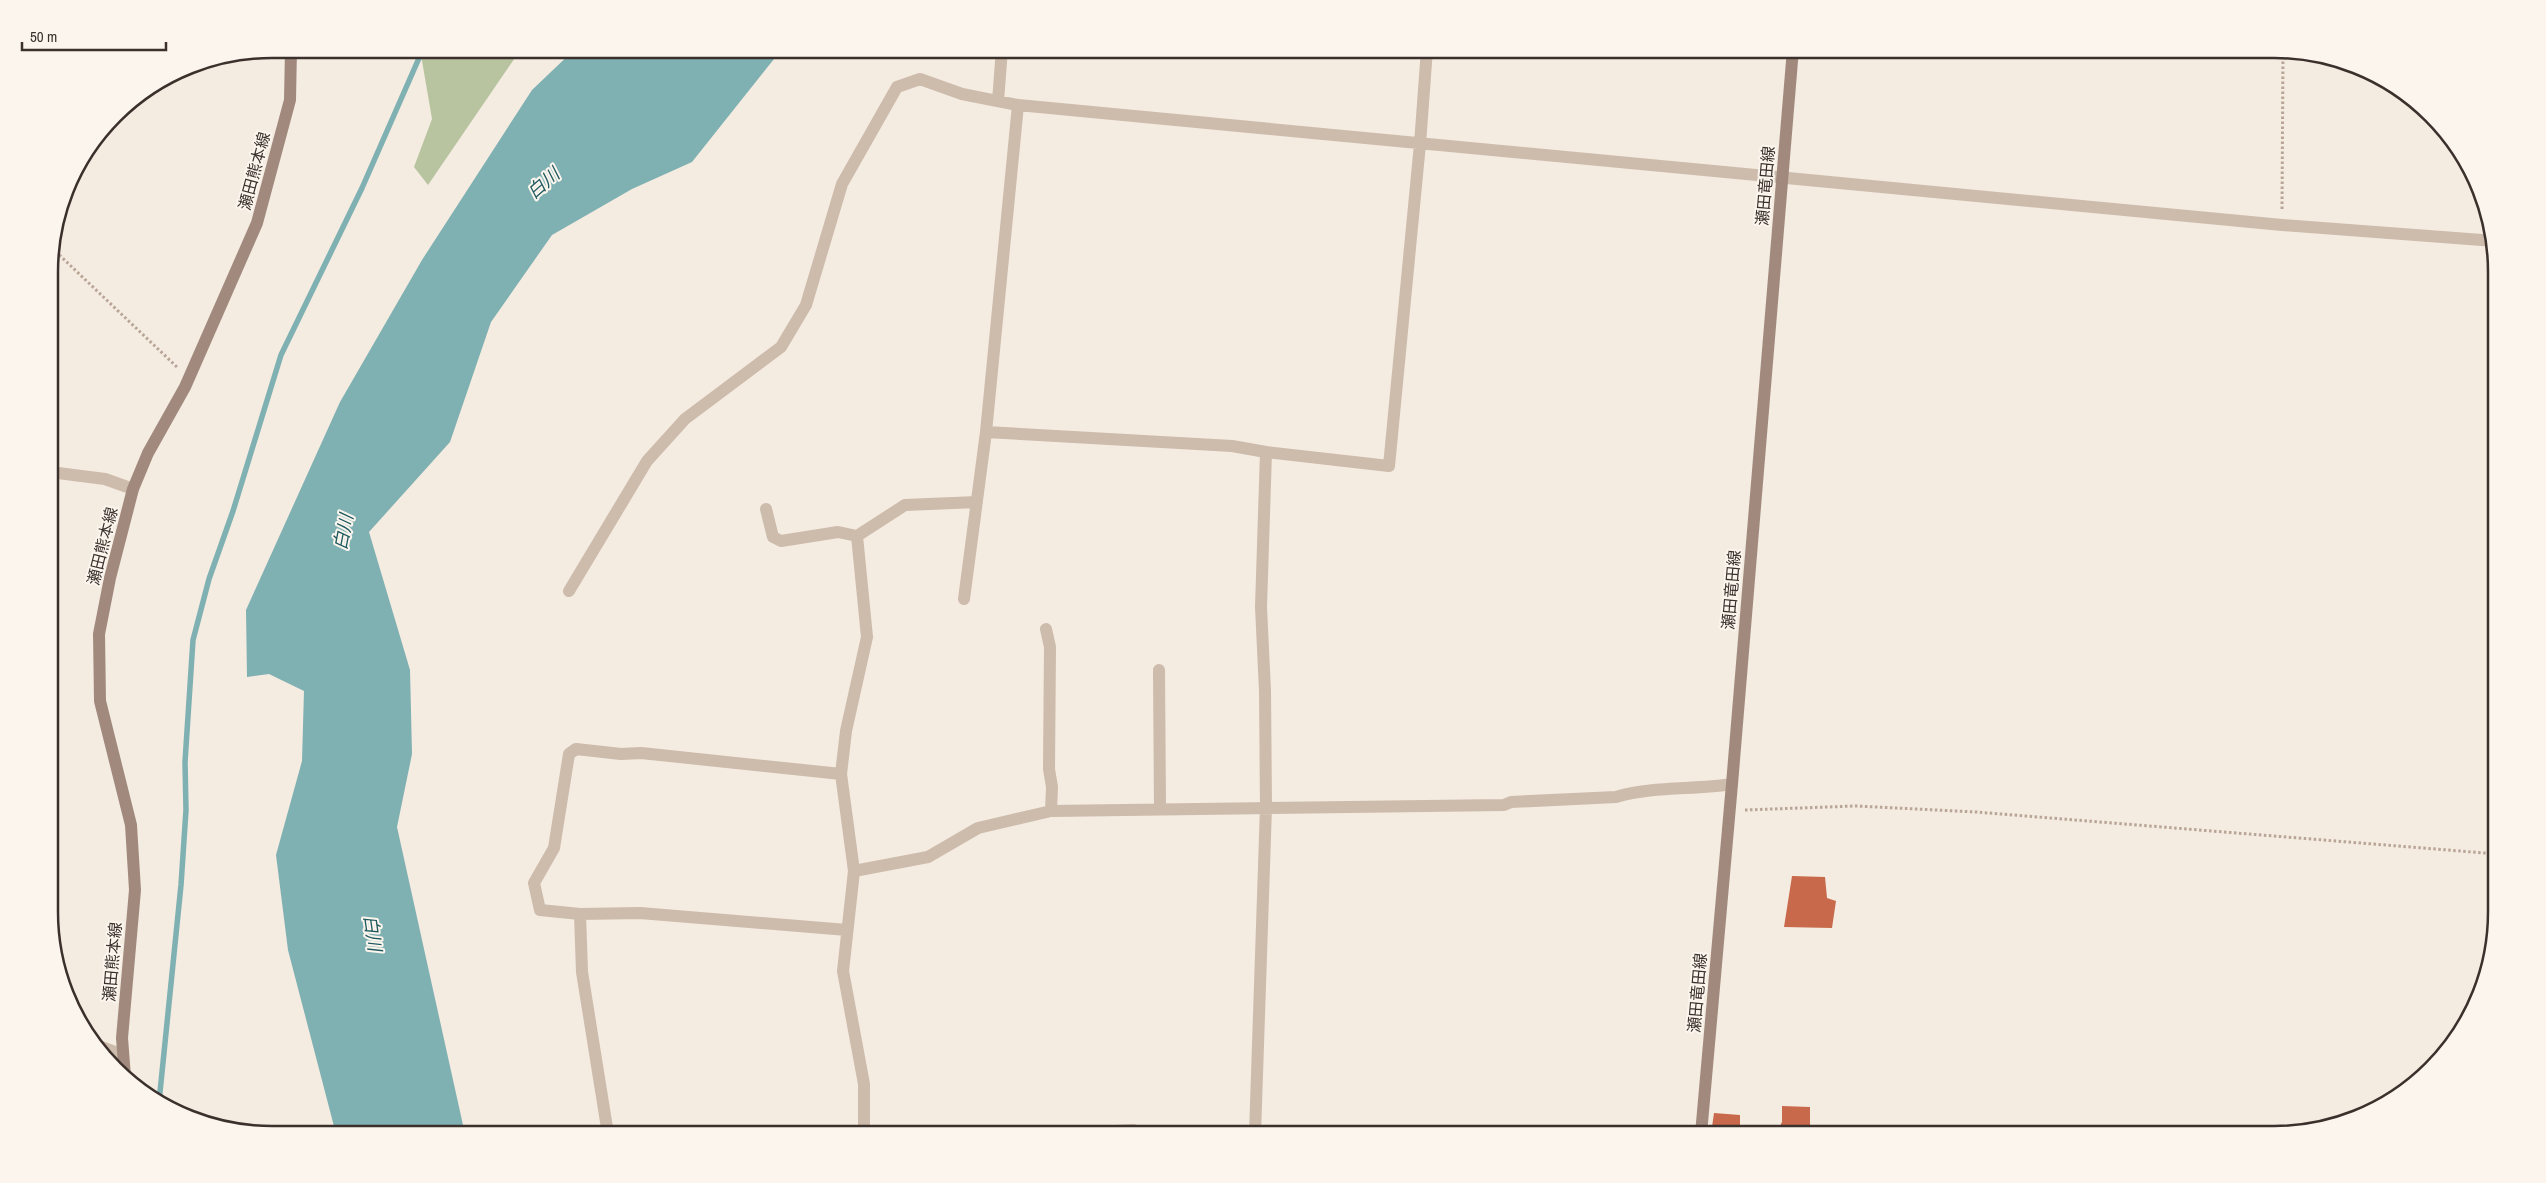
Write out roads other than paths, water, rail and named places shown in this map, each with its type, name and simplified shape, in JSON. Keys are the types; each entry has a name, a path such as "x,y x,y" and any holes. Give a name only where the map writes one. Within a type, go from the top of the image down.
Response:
{"main road":[{"name":"瀬田熊本線","path":"123,1066 122,1056 126,978 135,890 130,825 100,701 99,634 110,578 133,490 148,453 188,378 257,223 290,100 291,58"},
{"name":"瀬田竜田線","path":"1702,1126 1792,58"}],"street":[{"path":"998,101 1001,58"},
{"path":"986,432 1232,446 1266,452 1389,466 1420,144 1426,58"},
{"path":"569,591 647,461 685,419 781,347 806,305 842,184 897,87 920,79 962,94 1018,105 1420,144 1782,176 2282,225 2486,240"},
{"path":"964,599 986,432 1018,105"},
{"path":"1255,1126 1266,807 1266,691 1261,607 1266,452"},
{"path":"58,473 105,480 133,490"},
{"path":"766,509 772,537 781,540 838,532 858,536 905,504 977,502"},
{"path":"858,536 867,637 846,731 841,774 854,871 843,972 864,1084 864,1126"},
{"path":"1046,629 1050,647 1048,769 1052,787 1051,811"},
{"path":"1159,670 1160,808"},
{"path":"841,774 641,753 621,754 576,749 569,754 554,848 534,883 540,910 580,914 640,913 847,930"},
{"path":"854,871 928,857 978,828 1051,811 1160,808 1504,805 1511,802 1616,797 1630,793 1704,789 1732,784"},
{"path":"580,914 582,972 607,1126"},
{"path":"109,1051 122,1056"}],"water":[{"name":"白川","path":"566,58 775,58 692,162 632,189 552,235 491,322 450,442 369,532 410,670 412,754 397,827 463,1126 334,1126 288,950 276,855 302,761 304,691 269,674 247,677 246,610 340,402 422,260 532,90"}],"waterway":[{"path":"160,1095 181,885 186,810 185,762 193,640 209,579 233,511 281,355 362,188 419,58"}]}
